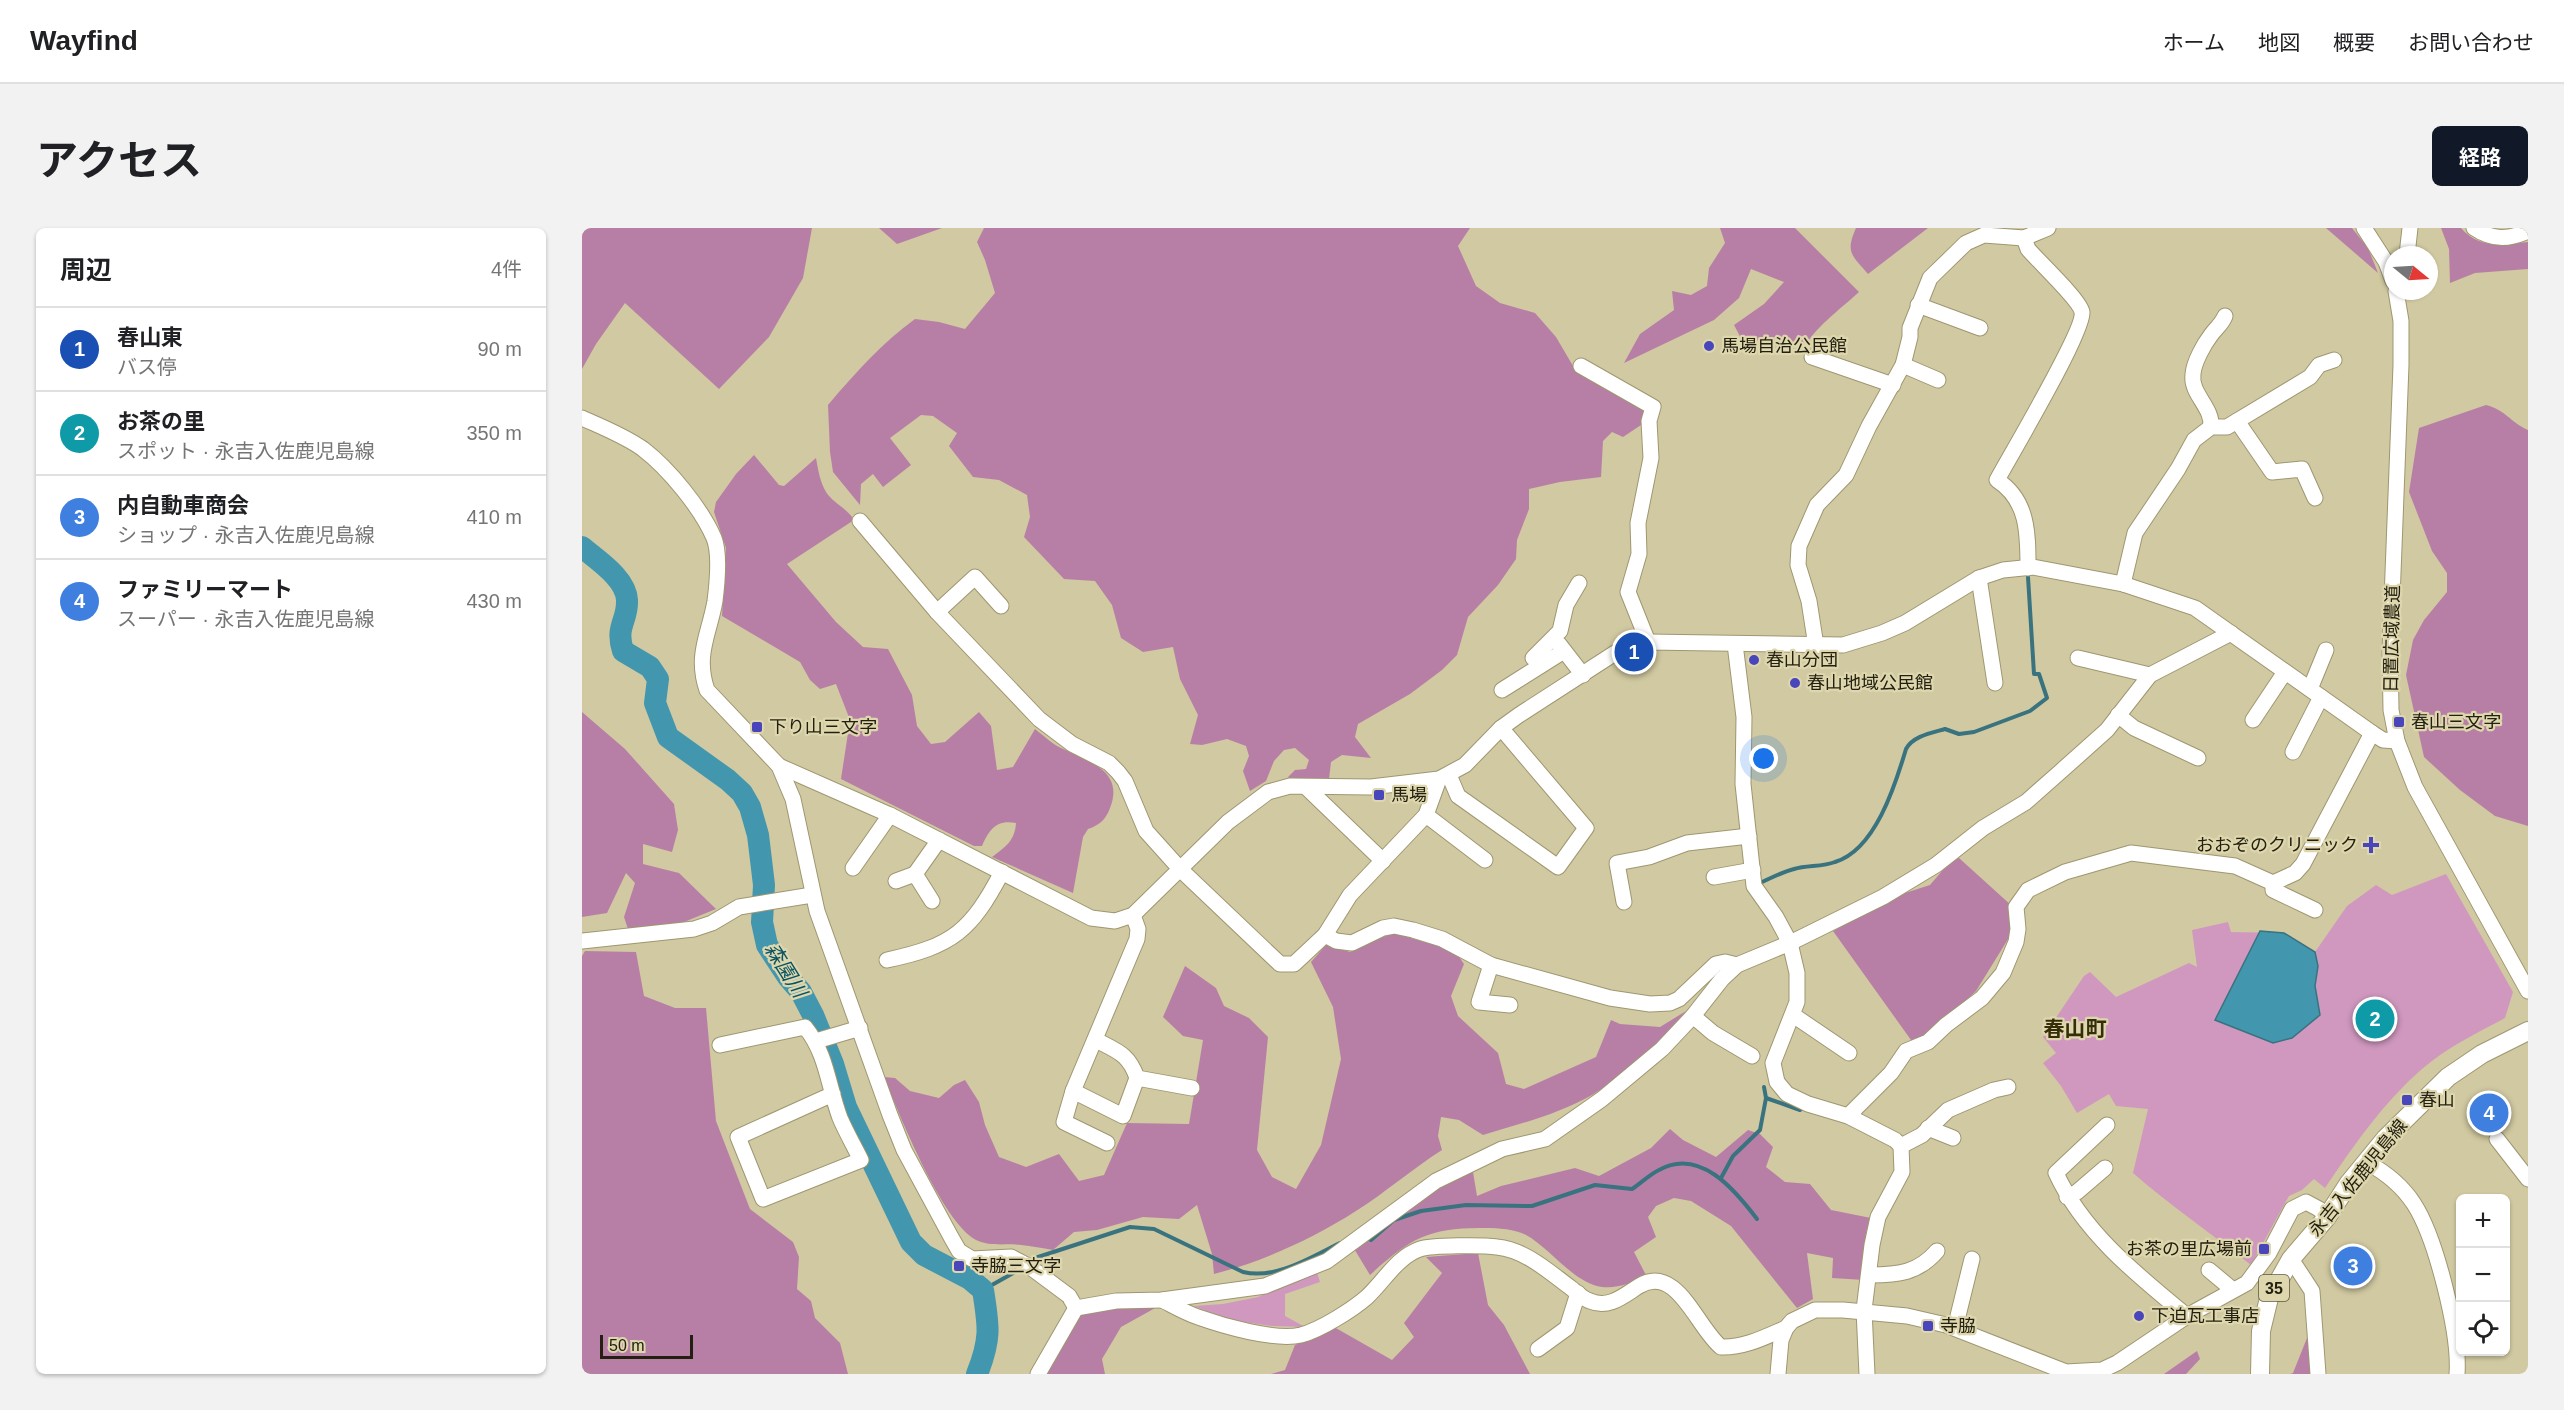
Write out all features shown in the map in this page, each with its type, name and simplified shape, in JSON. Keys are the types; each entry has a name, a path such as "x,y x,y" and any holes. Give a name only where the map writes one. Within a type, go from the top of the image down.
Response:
{"main road":[{"name":"永吉入佐鹿児島線","path":"2260,1374 2259,1351 2263,1314 2269,1298 2291,1259 2327,1217 2366,1162 2385,1139 2448,1077 2482,1054 2528,1031"}],"street":[{"path":"1816,646 1809,600 1798,565 1799,546 1817,505 1846,475 1869,426 1893,386 1903,365 1910,328 1930,278 1966,243 1984,236 2024,238 2048,228"},
{"path":"2364,228 2384,259"},
{"path":"2408,246 2410,228"},
{"path":"2474,228 2498,239 2517,237 2528,231"},
{"path":"2024,238 2028,249 2076,301 2082,315 2080,324 2055,374 1996,480 2016,497 2024,515 2028,533 2028,568"},
{"name":"日置広域農道","path":"2398,300 2401,321 2401,357 2390,674 2391,710 2397,741 2415,787 2528,991"},
{"path":"1918,305 1980,328"},
{"path":"2211,427 2212,417 2196,389 2193,372 2210,335 2223,322 2225,316"},
{"path":"1812,357 1893,386"},
{"path":"2123,584 2134,533 2178,469 2194,440 2211,427 2227,427 2310,377 2319,365 2334,360"},
{"path":"1903,365 1938,380"},
{"path":"1581,366 1653,407 1649,421 1651,458 1638,523 1639,554 1628,592 1648,642"},
{"path":"582,418 643,449 694,504 714,540 718,583 701,655 701,674 707,690 779,766 793,799 812,895 904,1150 959,1251 972,1259 1011,1257 1030,1267 1069,1296 1076,1308"},
{"path":"2236,421 2272,472 2302,470 2315,498"},
{"path":"860,521 937,612 1039,719 1072,744 1109,763 1118,772 1128,788 1146,831 1181,870 1280,964 1294,964 1325,935 1350,895 1426,815 1444,777"},
{"path":"779,766 890,815 1091,918 1115,921 1133,915 1228,822 1268,792 1290,786 1371,787 1444,777 1465,765 1501,728 1626,647 1648,642 1843,645 1882,633 1926,611 1978,578 2003,570 2028,568 2090,576 2183,603 2208,616 2372,733 2383,740 2397,741"},
{"path":"937,612 975,577 1001,606"},
{"path":"1978,578 1995,683"},
{"path":"1533,658 1560,631 1566,605 1579,583"},
{"path":"1076,1308 1116,1301 1162,1300 1264,1286 1327,1261 1436,1181 1502,1149 1545,1139 1602,1099 1662,1048 1737,965 1790,943 1883,897 1936,865 1983,828 2026,802 2107,730 2150,675 2231,633"},
{"path":"1553,638 1583,675"},
{"path":"1735,644 1744,717 1743,784 1754,886 1776,917 1790,943 1797,973 1797,1002 1773,1063 1777,1082 1788,1094 1808,1104 1848,1116 1896,1140 1902,1146 1902,1172 1878,1217 1872,1245 1864,1310 1867,1374"},
{"path":"2293,752 2315,693 2326,650"},
{"path":"1503,690 1564,651"},
{"path":"2078,658 2150,675"},
{"path":"2253,720 2284,672"},
{"path":"2118,715 2134,728 2198,758"},
{"path":"1444,777 1458,796 1558,867 1586,828 1501,728"},
{"path":"1848,1116 1891,1073 1906,1051 1928,1042 1946,1025 1982,998 2003,973 2016,942 2018,929 2016,907 2028,890 2088,864 2131,853 2235,866 2273,883 2295,873 2303,864 2372,733"},
{"path":"1306,787 1383,861"},
{"path":"853,868 890,815"},
{"path":"1426,815 1485,860"},
{"path":"1624,902 1617,863 1650,857 1687,843 1749,836"},
{"path":"896,881 915,874 939,840"},
{"path":"1714,877 1753,870"},
{"path":"887,960 922,952 947,941 963,930 985,905 1002,872"},
{"path":"915,874 932,901"},
{"path":"2273,883 2273,890 2314,910"},
{"path":"582,941 694,929 712,923 739,907 812,895"},
{"path":"1107,1143 1064,1122 1073,1091 1137,939 1138,928 1133,915"},
{"path":"1325,935 1352,944 1383,928 1394,926 1442,939 1491,965 1610,998 1650,1004 1670,1004 1679,999 1716,964 1725,962 1737,965"},
{"path":"1491,965 1479,1002 1510,1005"},
{"path":"1793,1015 1849,1053"},
{"path":"1693,1016 1713,1033 1752,1056"},
{"path":"720,1045 805,1027 816,1041 833,1094 840,1118 861,1160 763,1198 738,1137 833,1094"},
{"path":"816,1041 860,1028"},
{"path":"1073,1091 1124,1116 1137,1078 1132,1065 1124,1055 1096,1040"},
{"path":"1137,1078 1192,1088"},
{"path":"1902,1146 1928,1128 1948,1110 1994,1090 2008,1087"},
{"path":"2107,1125 2056,1173 2067,1197 2130,1270 2187,1317"},
{"path":"1928,1128 1953,1138"},
{"path":"2497,1139 2528,1179"},
{"path":"2366,1162 2395,1182 2414,1203 2422,1220 2442,1278 2450,1312 2457,1374"},
{"path":"2067,1197 2077,1192 2105,1168"},
{"path":"1162,1300 1197,1317 1230,1326 1275,1335 1300,1335 1332,1321 1366,1298 1404,1257 1423,1247 1498,1247 1520,1253 1538,1263 1588,1301 1600,1305 1612,1303 1647,1282 1665,1283 1681,1296 1721,1347 1735,1347 1756,1341 1786,1328 1800,1316 1815,1310 1864,1310 1907,1316 1955,1328 2048,1367 2076,1373 2102,1370 2117,1363 2187,1317 2247,1283 2260,1267 2292,1209 2306,1202 2319,1209 2327,1217"},
{"path":"1870,1275 1893,1275 1912,1270 1923,1265 1937,1251"},
{"path":"1955,1328 1972,1259"},
{"path":"2291,1259 2312,1291 2318,1374"},
{"path":"2209,1270 2233,1290"},
{"path":"1538,1349 1567,1328 1578,1293"},
{"path":"1038,1374 1076,1308"},
{"path":"1778,1374 1781,1340 1786,1328"}],"shaded area":[{"path":"582,228 812,228 803,278 769,337 719,389 625,303 596,344 582,369"},
{"path":"879,228 942,228 897,244"},
{"path":"984,228 1470,228 1458,246 1476,286 1500,303 1535,313 1556,337 1576,371 1648,410 1641,425 1623,437 1612,432 1603,441 1601,477 1560,482 1529,489 1529,509 1517,540 1516,559 1498,585 1468,617 1457,655 1442,670 1410,694 1358,724 1355,737 1371,758 1342,755 1331,762 1329,779 1292,781 1288,777 1295,770 1306,769 1309,760 1295,748 1284,750 1274,761 1266,781 1250,791 1243,771 1249,756 1246,746 1227,739 1202,745 1190,744 1198,715 1180,679 1173,647 1143,652 1121,638 1112,605 1095,581 1064,579 1024,537 1030,517 1027,495 999,480 973,477 949,446 957,433 933,416 921,415 890,438 911,465 883,487 873,474 861,484 860,505 833,472 828,405 849,381 880,348 915,319 965,329 995,293 977,242"},
{"path":"1720,228 1795,228 1859,292 1824,323 1808,342 1787,346 1771,339 1743,342 1734,325 1764,304 1784,282 1751,269 1739,298 1714,320 1624,363 1640,334 1674,310 1672,291 1691,295 1707,286 1709,268 1725,243"},
{"path":"1856,228 1928,228 1868,274 1852,253 1851,243"},
{"path":"2326,228 2352,228 2368,248 2378,273"},
{"path":"2441,228 2461,228 2468,235 2492,244 2528,242 2528,269 2475,273 2450,283 2449,249"},
{"path":"2486,405 2493,407 2528,430 2528,826 2495,816 2460,790 2424,757 2406,675 2413,640 2424,620 2447,592 2447,573 2432,551 2409,492 2419,428"},
{"path":"754,455 779,485 784,486 816,458 826,492 854,520 787,564 836,622 863,647 888,649 912,695 917,726 931,744 945,742 979,712 991,726 997,770 1013,767 1035,729 1054,744 1092,763 1108,776 1112,784 1113,795 1110,808 1102,821 1088,829 1083,837 1073,893 992,857 1009,843 1016,823 998,824 987,835 982,846 974,846 841,779 850,720 836,684 820,689 810,680 800,662 722,616 726,548 714,512 716,502 736,474"},
{"path":"582,712 625,749 674,804 678,830 672,852 643,844 643,864 679,873 716,909 684,922 628,929 624,917 635,883 626,873 607,913 582,917"},
{"path":"1959,858 2012,906 2010,936 1976,991 1925,1039 1911,1040 1833,931 1902,894 1930,885 1948,864"},
{"path":"2446,874 2513,992 2505,1018 2441,1054 2408,1082 2370,1125 2325,1188 2314,1179 2302,1190 2289,1196 2251,1265 2133,1173 2148,1109 2116,1106 2109,1094 2077,1113 2061,1086 2043,1063 2056,1053 2043,1037 2084,976 2090,972 2116,997 2189,963 2197,967 2192,930 2228,922 2231,932 2284,933 2315,952 2347,906 2376,885 2392,895"},
{"path":"1394,933 1455,951 1464,964 1451,996 1458,1016 1498,1053 1506,1084 1524,1089 1596,1057 1611,1020 1620,1024 1660,1027 1686,1011 1642,1057 1592,1095 1553,1113 1483,1135 1459,1120 1441,1117 1438,1136 1442,1150 1367,1204 1322,1231 1287,1248 1251,1263 1214,1274 1212,1254 1197,1205 1179,1219 1143,1217 1097,1230 1074,1232 1053,1250 976,1240 949,1212 936,1190 911,1140 884,1077 895,1078 910,1091 939,1098 954,1085 965,1080 979,1102 985,1125 999,1157 1026,1167 1059,1154 1079,1181 1104,1175 1127,1123 1189,1124 1203,1040 1183,1036 1163,1017 1185,966 1216,988 1224,1006 1249,1018 1268,1037 1257,1150 1272,1177 1296,1189 1321,1145 1341,1059 1333,1007 1311,962 1326,945 1350,952"},
{"path":"585,951 636,952 644,996 675,1008 706,1008 716,1121 750,1209 793,1242 799,1257 797,1289 811,1301 815,1318 840,1343 848,1374 582,1374 582,956"},
{"path":"1670,1129 1683,1140 1716,1157 1748,1130 1760,1134 1773,1147 1766,1167 1785,1182 1810,1184 1831,1210 1871,1218 1866,1232 1864,1280 1832,1278 1833,1258 1807,1253 1813,1299 1797,1308 1731,1226 1691,1201 1674,1198 1656,1206 1648,1217 1656,1237 1634,1252 1647,1277 1613,1287 1602,1287 1582,1279 1526,1235 1506,1229 1467,1228 1422,1237 1397,1252 1370,1275 1353,1247 1471,1160 1477,1196 1501,1186 1575,1168 1599,1176 1651,1148"},
{"path":"1478,1253 1488,1305 1504,1325 1530,1374 1271,1374 1285,1370 1295,1345 1334,1327 1392,1360 1414,1337 1404,1323 1442,1273 1426,1257"},
{"path":"1316,1269 1320,1282 1285,1294 1285,1316 1305,1327 1272,1326 1229,1320 1194,1306 1223,1304 1258,1297"},
{"path":"1113,1306 1157,1307 1121,1327 1102,1359 1105,1374 1040,1374 1081,1314"},
{"path":"2309,1333 2313,1374 2290,1374 2293,1373"},
{"path":"2197,1351 2200,1359 2186,1374 2164,1374"}],"water":[{"path":"2260,931 2284,933 2315,952 2318,966 2315,986 2320,1015 2292,1038 2273,1043 2215,1020"}],"waterway":[{"name":"森園川","path":"582,547 610,570 622,584 627,600 620,635 623,651 650,667 658,679 655,703 668,737 728,780 742,793 750,807 758,835 764,885 762,922 767,945 801,992 813,1015 833,1064 846,1107 911,1242 924,1255 970,1279 983,1290 988,1333 977,1374"},
{"path":"1760,883 1794,869 1835,862 1849,855 1861,844 1881,815 1896,781 1906,749 1913,741 1945,729 1959,734 1974,732 2030,711 2047,698 2039,674 2034,674 2028,577"},
{"path":"1721,1178 1733,1156 1760,1130 1766,1098 1764,1087"},
{"path":"1766,1098 1800,1110"},
{"path":"1366,1237 1371,1240 1394,1220 1421,1211 1466,1205 1532,1206 1595,1185 1632,1189 1655,1172 1674,1164 1689,1164 1715,1175 1738,1196 1757,1219"},
{"path":"1032,1259 1130,1227 1154,1229 1243,1272 1255,1274 1293,1266 1340,1243"},
{"path":"983,1290 1015,1272"}],"place":[{"name":"馬場自治公民館","path":"1709,346"},
{"name":"春山東","path":"1634,652"},
{"name":"春山分団","path":"1754,660"},
{"name":"春山地域公民館","path":"1795,683"},
{"name":"春山三文字","path":"2399,722"},
{"name":"下り山三文字","path":"757,727"},
{"name":"馬場","path":"1379,795"},
{"name":"おおぞのクリニック","path":"2371,845"},
{"name":"お茶の里","path":"2375,1019"},
{"name":"春山","path":"2407,1100"},
{"name":"ファミリーマート","path":"2489,1113"},
{"name":"お茶の里広場前","path":"2264,1249"},
{"name":"寺脇三文字","path":"959,1266"},
{"name":"内自動車商会","path":"2353,1266"},
{"name":"下迫瓦工事店","path":"2139,1316"},
{"name":"寺脇","path":"1928,1326"}],"district":[{"name":"春山町","path":"2075,1029"}]}
